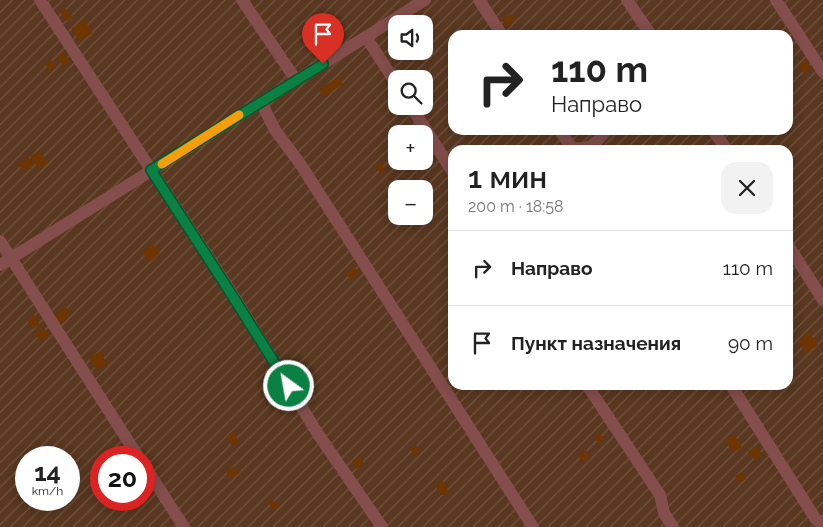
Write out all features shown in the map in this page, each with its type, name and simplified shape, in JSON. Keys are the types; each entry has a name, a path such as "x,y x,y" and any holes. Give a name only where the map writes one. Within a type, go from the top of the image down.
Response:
{"lane":[{"path":"40,0 87,75 230,292 318,434 382,527"},
{"path":"242,0 296,80"},
{"path":"0,265 424,0"},
{"path":"479,0 499,30"},
{"path":"627,0 647,30"},
{"path":"776,0 823,72"},
{"path":"366,37 388,71"},
{"path":"261,102 275,130 300,162 533,527"},
{"path":"418,115 448,164"},
{"path":"593,145 602,135"},
{"path":"0,241 131,446"},
{"path":"793,253 823,300"},
{"path":"590,390 660,495 664,513 673,527"},
{"path":"734,390 815,518 823,526"},
{"path":"155,482 184,527"}],"shaded area":[{"path":"0,0 823,0 823,527 0,527"}],"building":[{"path":"65,8 72,17 66,21 60,12"},
{"path":"511,14 515,21 506,26 502,20"},
{"path":"85,20 92,33 79,41 72,28"},
{"path":"63,52 70,61 63,66 57,56"},
{"path":"51,60 56,67 50,71 45,64"},
{"path":"805,60 811,67 804,73 798,66"},
{"path":"338,77 343,84 323,97 319,90"},
{"path":"39,151 47,163 39,169 30,156"},
{"path":"28,156 34,164 24,172 18,165"},
{"path":"380,162 385,170 380,173 375,166"},
{"path":"153,244 160,253 150,262 142,253"},
{"path":"354,267 358,273 350,279 346,273"},
{"path":"65,306 70,313 65,316 67,319 60,324 55,316"},
{"path":"34,315 40,324 33,329 27,320"},
{"path":"44,328 49,335 40,341 35,334"},
{"path":"810,333 818,345 806,353 798,341"},
{"path":"100,351 107,364 96,370 89,358"},
{"path":"232,432 240,441 233,446 226,437"},
{"path":"599,433 604,439 598,443 594,437"},
{"path":"734,435 742,447 733,453 725,440"},
{"path":"416,445 420,452 414,455 410,449"},
{"path":"756,446 762,454 755,460 748,452"},
{"path":"586,450 590,457 582,462 578,456"},
{"path":"360,456 364,464 356,469 352,461"},
{"path":"234,466 239,473 231,479 226,472"},
{"path":"742,472 746,479 739,483 735,476"},
{"path":"442,481 449,492 442,496 435,485"},
{"path":"270,498 273,502 276,500 279,507 273,510 267,500"}],"slow traffic":[{"path":"162,164 239,115"}],"route":[{"path":"289,386 151,170 323,64"}]}
